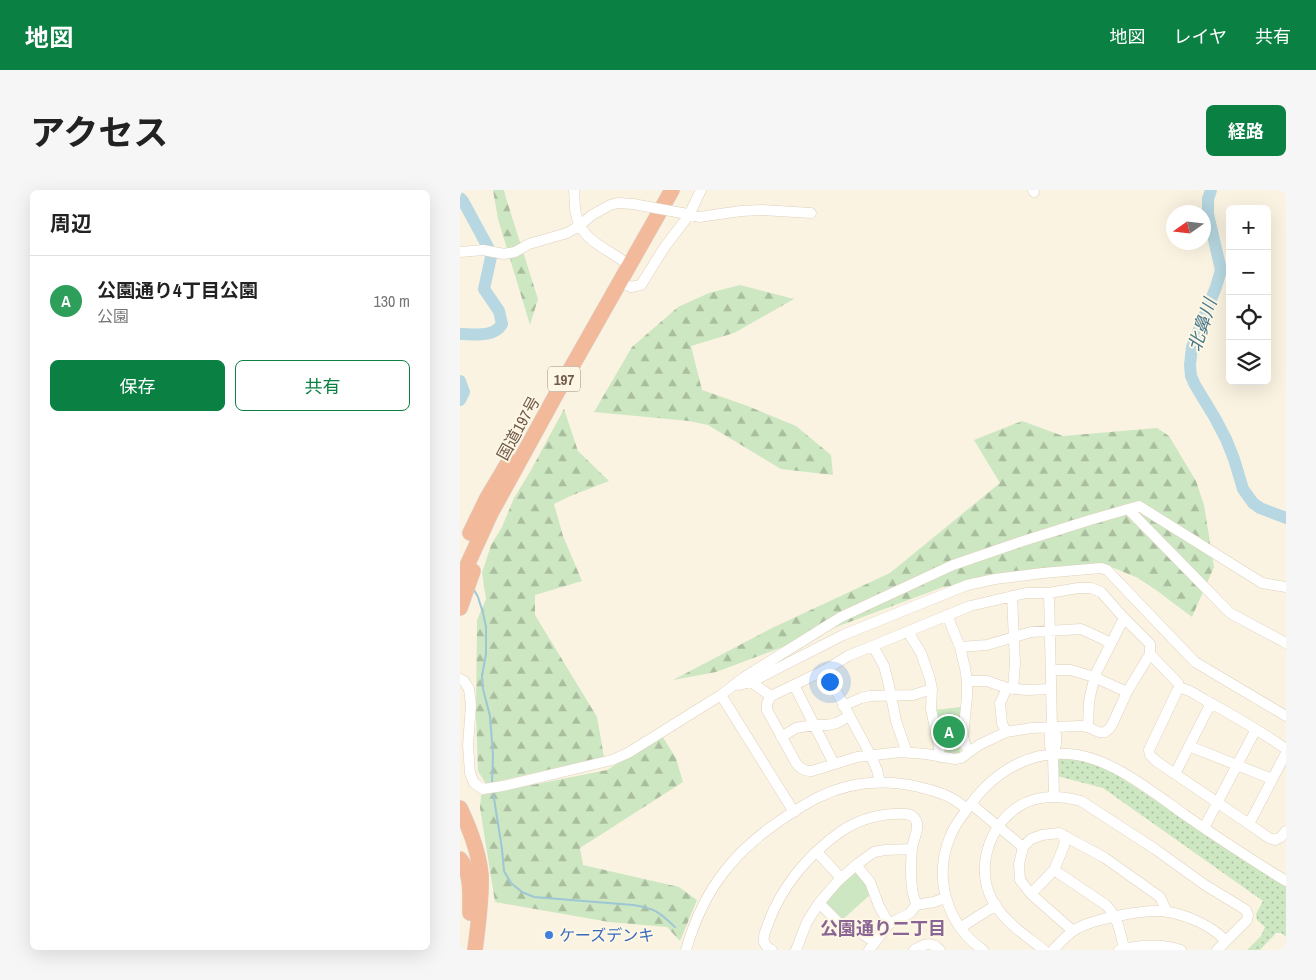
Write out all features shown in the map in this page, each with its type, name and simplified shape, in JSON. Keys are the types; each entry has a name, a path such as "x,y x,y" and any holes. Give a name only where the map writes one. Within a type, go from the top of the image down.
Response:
{"highway":[{"name":"国道197号","path":"460,555 478,514 495,483 553,392 668,190"},
{"name":"国道197号","path":"462,576 484,527 513,472 672,190"},
{"path":"460,608 482,546 513,472"},
{"path":"460,808 469,826 466,834 472,865 473,887 467,950"},
{"path":"460,821 478,859 481,874 481,894 475,950"},
{"path":"460,859 465,867 469,881 470,914"}],"street":[{"path":"574,190 576,214 586,236 595,244 626,263"},
{"path":"620,282 631,287 641,286 701,190"},
{"path":"460,252 483,250 504,254 515,252 529,244 567,233 580,226 592,215 610,205 618,203 633,204 699,217 762,210 811,213"},
{"path":"460,679 464,681 469,689 471,705 468,745 470,773 474,784 483,789 612,760 628,753 721,695 743,678 841,617 953,565 1020,542 1139,506 1262,583 1286,587"},
{"path":"1128,509 1230,613 1286,643"},
{"path":"733,686 752,682 843,635 967,585 1024,575 1101,568 1107,570 1195,662 1286,716"},
{"path":"1078,588 1091,588 1101,592 1150,644 1150,654 1127,692 1109,730 1098,732 1088,727 1052,726 1016,730 992,738 969,751 961,758 955,759 906,752 858,757 812,771 806,771 801,769 796,763 780,737 767,710 767,703 771,696 825,670 848,656 970,606 1026,593 1049,593 1078,588"},
{"path":"1049,593 1052,726 1049,746 1053,754 1054,796"},
{"path":"1006,732 1002,723 1000,703 1010,688 1015,663 1012,596"},
{"path":"947,615 960,647 967,681 963,736 969,751"},
{"path":"1088,727 1089,701 1094,677 1124,618"},
{"path":"960,647 988,645 1031,632 1081,629 1105,640 1110,645"},
{"path":"908,632 921,653 932,690 931,709 940,757"},
{"path":"873,646 884,666 896,721 906,747 906,752"},
{"path":"1150,654 1178,683 1180,688"},
{"path":"825,670 871,755 880,782"},
{"path":"1051,670 1071,670 1094,677 1127,692"},
{"path":"967,681 987,681 1010,688 1027,690 1051,689"},
{"path":"752,682 771,696"},
{"path":"794,686 834,764"},
{"path":"1180,688 1211,703 1286,749"},
{"path":"1180,688 1149,750 1150,755 1269,838 1275,840 1282,837 1286,831"},
{"path":"843,706 870,696 913,694 932,690"},
{"path":"721,695 794,812"},
{"path":"1175,774 1211,703"},
{"path":"780,737 796,728 837,723 849,716"},
{"path":"1204,828 1256,729"},
{"path":"1189,746 1272,779"},
{"path":"1249,824 1286,753"},
{"path":"983,950 967,937 961,929 951,913 945,898 942,869 946,847 954,827 969,806 997,776 1015,765 1035,757 1053,754 1083,756 1114,768 1286,881"},
{"path":"686,950 700,912 712,890 738,855 759,835 818,797 836,790 880,782 900,783 936,791 969,806 1023,847"},
{"path":"1044,950 1001,914 990,896 985,882 985,856 990,840 1008,815 1019,806 1037,799 1054,796 1081,801 1155,849 1205,885 1246,910 1248,915 1246,920 1217,950"},
{"path":"772,950 765,945 763,939 775,907 788,883 817,852 842,830 875,817 910,814 915,818 917,827 912,850 912,887 916,905"},
{"path":"1073,931 1031,894 1020,880 1019,864 1023,847 1031,839 1042,834 1059,833 1105,858 1160,897 1167,912"},
{"path":"1031,894 1054,870 1066,836"},
{"path":"796,950 807,922 819,903 841,878 856,865 874,852 912,850"},
{"path":"817,852 841,878"},
{"path":"856,865 870,882 878,906 889,924"},
{"path":"1054,870 1106,905 1116,916 1121,949 1136,945 1155,945 1181,950"},
{"path":"819,903 841,925 861,933 871,946 889,924 910,913 916,905 945,898"},
{"path":"961,929 996,904"},
{"path":"1053,950 1073,931 1097,921 1139,913 1167,912 1192,918 1226,941"},
{"path":"914,950 929,944 936,946 940,950"}],"green space":[{"path":"493,190 504,190 538,299 530,325 498,219"},
{"path":"740,285 794,299 734,333 691,346 702,390 796,426 831,455 833,475 781,469 708,425 689,421 594,412 632,347 678,307 709,293"},
{"path":"564,409 578,451 609,481 554,504 563,536 582,581 535,595 535,615 597,717 604,757 486,784 478,771 476,716 477,620 486,599 482,573 491,545 502,527 514,498"},
{"path":"1022,421 1063,436 1157,428 1169,436 1196,481 1204,505 1214,567 1192,617 1138,578 1114,568 943,587 716,672 673,680 772,628 890,573 1000,483 974,440"},
{"path":"961,707 958,734 960,752 949,755 944,752 935,710"},
{"path":"662,736 676,758 683,782 580,848 583,865 679,887 697,900 680,941 667,927 609,922 495,902 480,808 481,795 607,770"},
{"path":"1062,757 1088,762 1109,770 1164,806 1286,880 1286,937 1281,933 1276,933 1260,950 1247,950 1261,936 1265,927 1257,920 1256,914 1263,901 1103,788 1057,776 1056,761"},
{"path":"856,867 872,893 842,920 821,903"}],"waterway":[{"name":"北鼻川","path":"1211,190 1208,199 1208,214 1221,270 1192,347 1191,376 1226,439 1243,489 1253,503 1260,508 1286,518"},
{"path":"460,198 489,249 491,257 484,289 499,311 502,324 489,333 477,335 460,334"},
{"path":"460,381 464,392 460,400"},
{"path":"473,588 478,597 486,627 486,654 482,676 483,689 490,716 493,755 492,784"},
{"path":"493,792 504,871 511,883 522,892 534,897 640,906 656,912 675,927"}],"place":[{"name":"公園通り4丁目公園","path":"949,732"},
{"name":"ケーズデンキ","path":"549,935"}],"district":[{"name":"公園通り二丁目","path":"883,928"}]}
